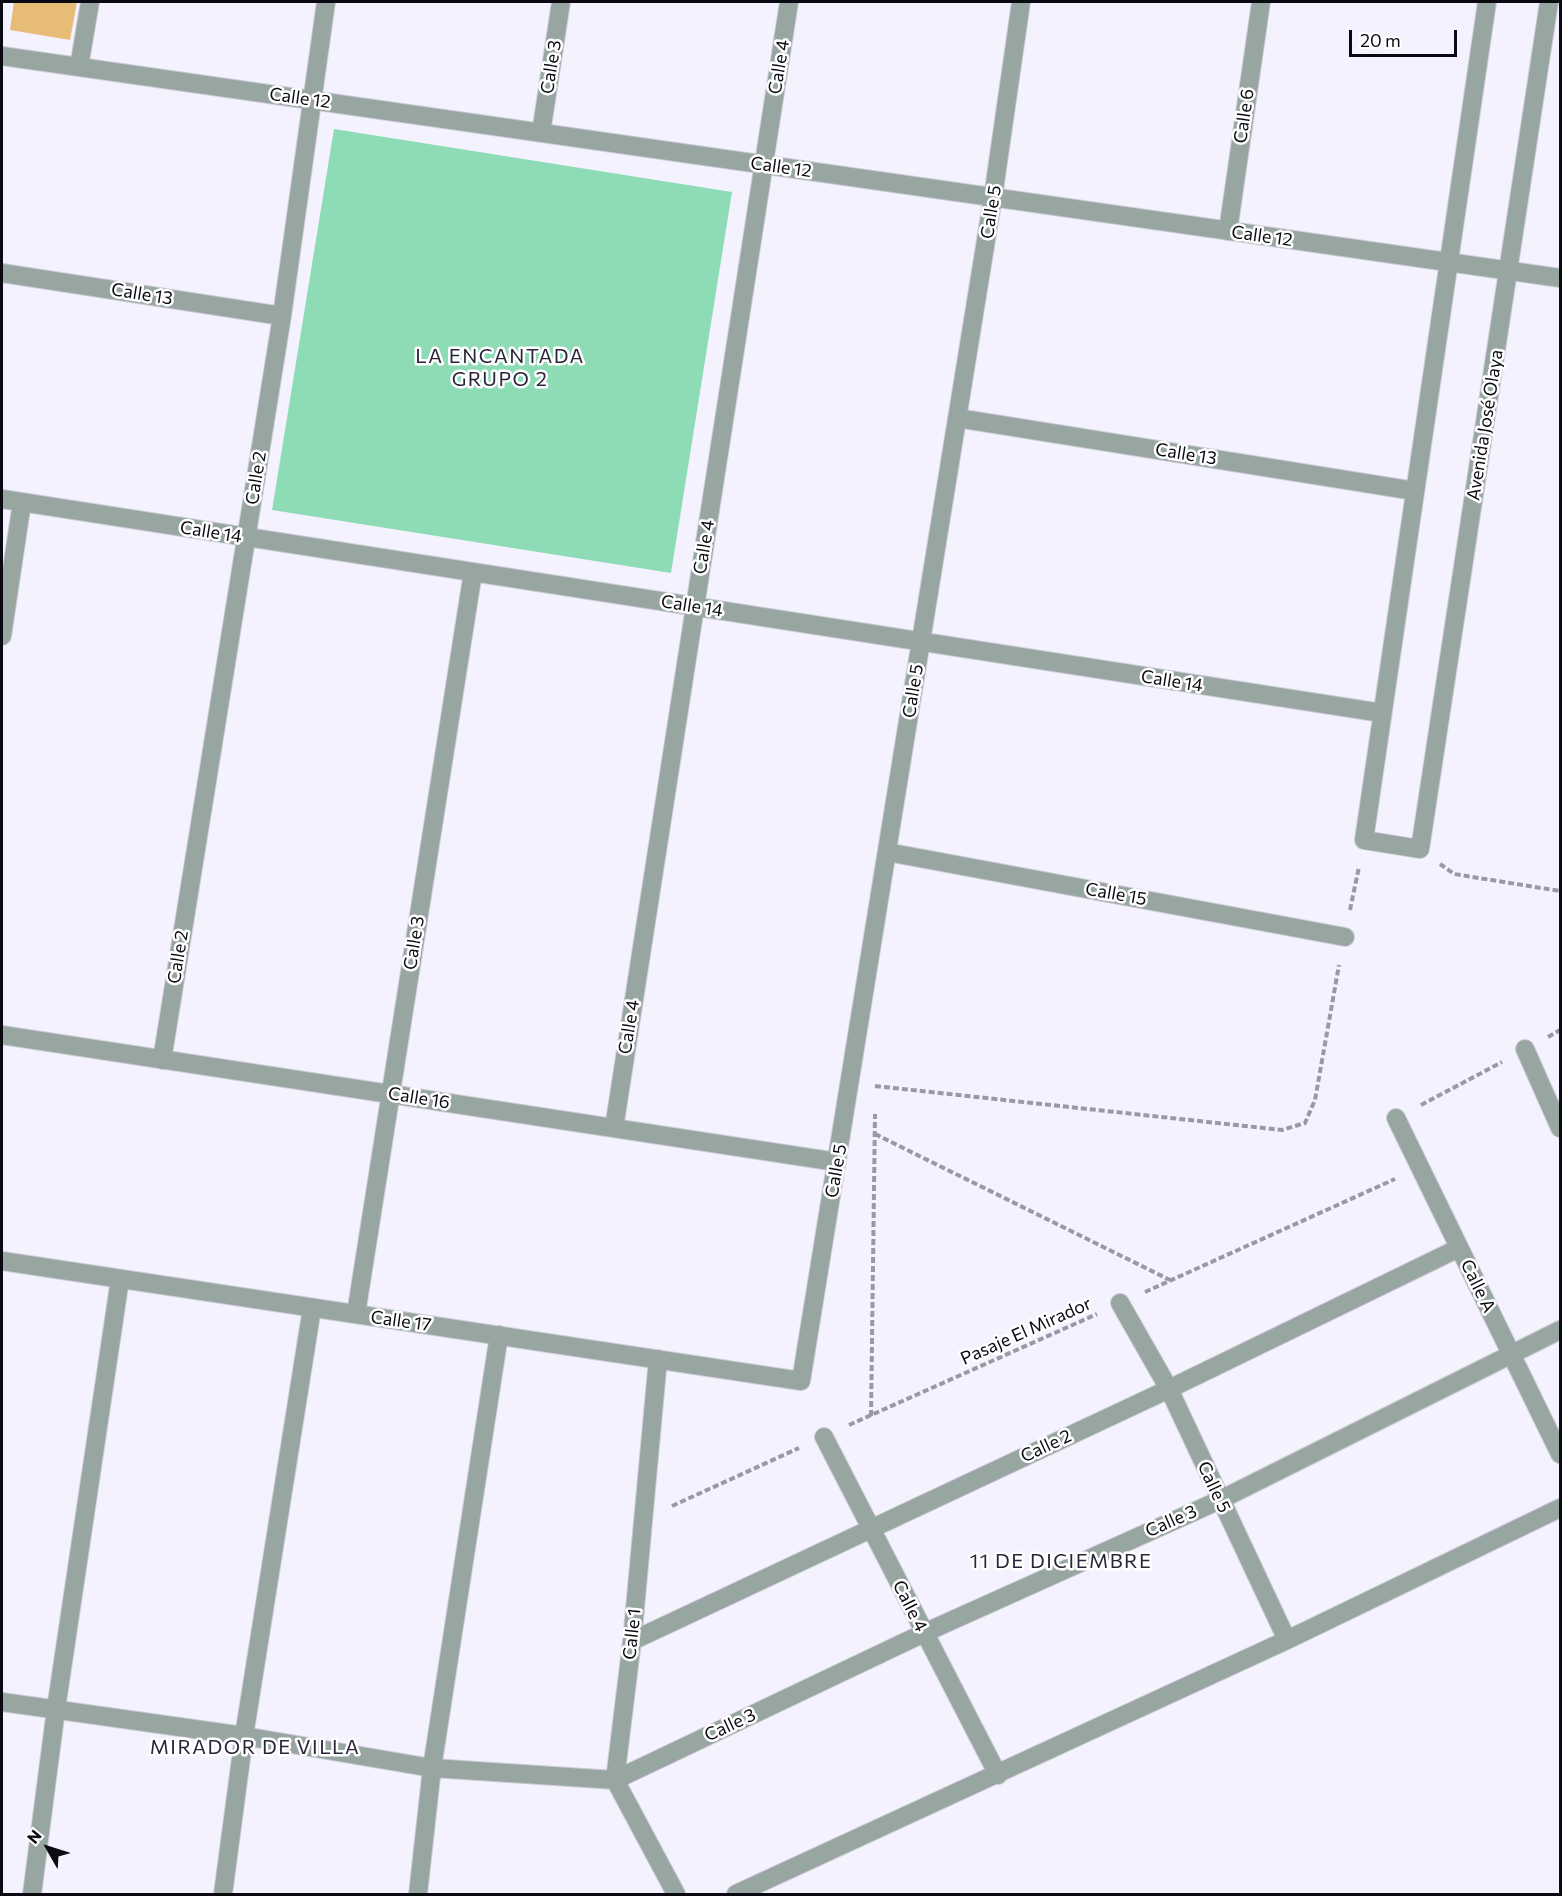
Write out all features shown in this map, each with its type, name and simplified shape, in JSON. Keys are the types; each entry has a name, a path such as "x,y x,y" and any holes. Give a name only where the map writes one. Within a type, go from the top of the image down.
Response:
{"street":[{"path":"79,67 90,2"},
{"name":"Calle 2","path":"162,1060 282,316 326,2"},
{"name":"Calle 3","path":"542,133 561,2"},
{"name":"Calle 4","path":"614,1128 789,2"},
{"name":"Calle 5","path":"801,1381 851,1084 993,197 1021,2"},
{"name":"Calle 6","path":"1228,231 1261,2"},
{"path":"1364,840 1487,2"},
{"name":"Avenida José Olaya","path":"1364,840 1420,849 1549,2"},
{"name":"Calle 12","path":"2,56 1560,278"},
{"name":"Calle 13","path":"2,273 282,316"},
{"name":"Calle 13","path":"957,418 1415,491"},
{"name":"Calle 14","path":"2,499 1382,713"},
{"path":"2,636 22,502"},
{"name":"Calle 3","path":"356,1314 473,572"},
{"name":"Calle 15","path":"887,852 1344,937"},
{"name":"Calle 16","path":"2,1035 837,1162"},
{"path":"1525,1049 1560,1128"},
{"name":"Calle A","path":"1396,1118 1560,1454"},
{"name":"Calle 2","path":"632,1641 1169,1389 1460,1248"},
{"name":"Calle 17","path":"2,1261 801,1381"},
{"path":"32,1894 56,1709 120,1279"},
{"name":"Calle 5","path":"1120,1303 1169,1389 1287,1640"},
{"path":"223,1894 244,1736 312,1308"},
{"name":"Calle 3","path":"615,1780 924,1634 1220,1500 1560,1329"},
{"path":"418,1894 432,1768 499,1335"},
{"name":"Calle 1","path":"615,1780 632,1641 658,1359"},
{"name":"Calle 4","path":"824,1437 998,1775"},
{"path":"736,1894 1287,1640 1560,1508"},
{"path":"2,1702 244,1736 432,1768 615,1780 676,1894"}],"path":[{"path":"851,1084 1282,1130 1305,1123 1315,1100 1364,840"},
{"path":"1454,874 1560,891"},
{"path":"1396,1118 1560,1030"},
{"path":"875,1086 875,1098"},
{"path":"871,1416 875,1110"},
{"path":"875,1134 1170,1281"},
{"name":"Pasaje El Mirador","path":"644,1518 1420,1168"}],"green space":[{"path":"334,129 732,192 671,573 272,510"}],"building":[{"path":"14,2 77,2 70,40 10,30"}],"district":[{"name":"LA ENCANTADA GRUPO 2","path":"500,368"},
{"name":"11 DE DICIEMBRE","path":"1061,1561"},
{"name":"MIRADOR DE VILLA","path":"255,1747"}]}
